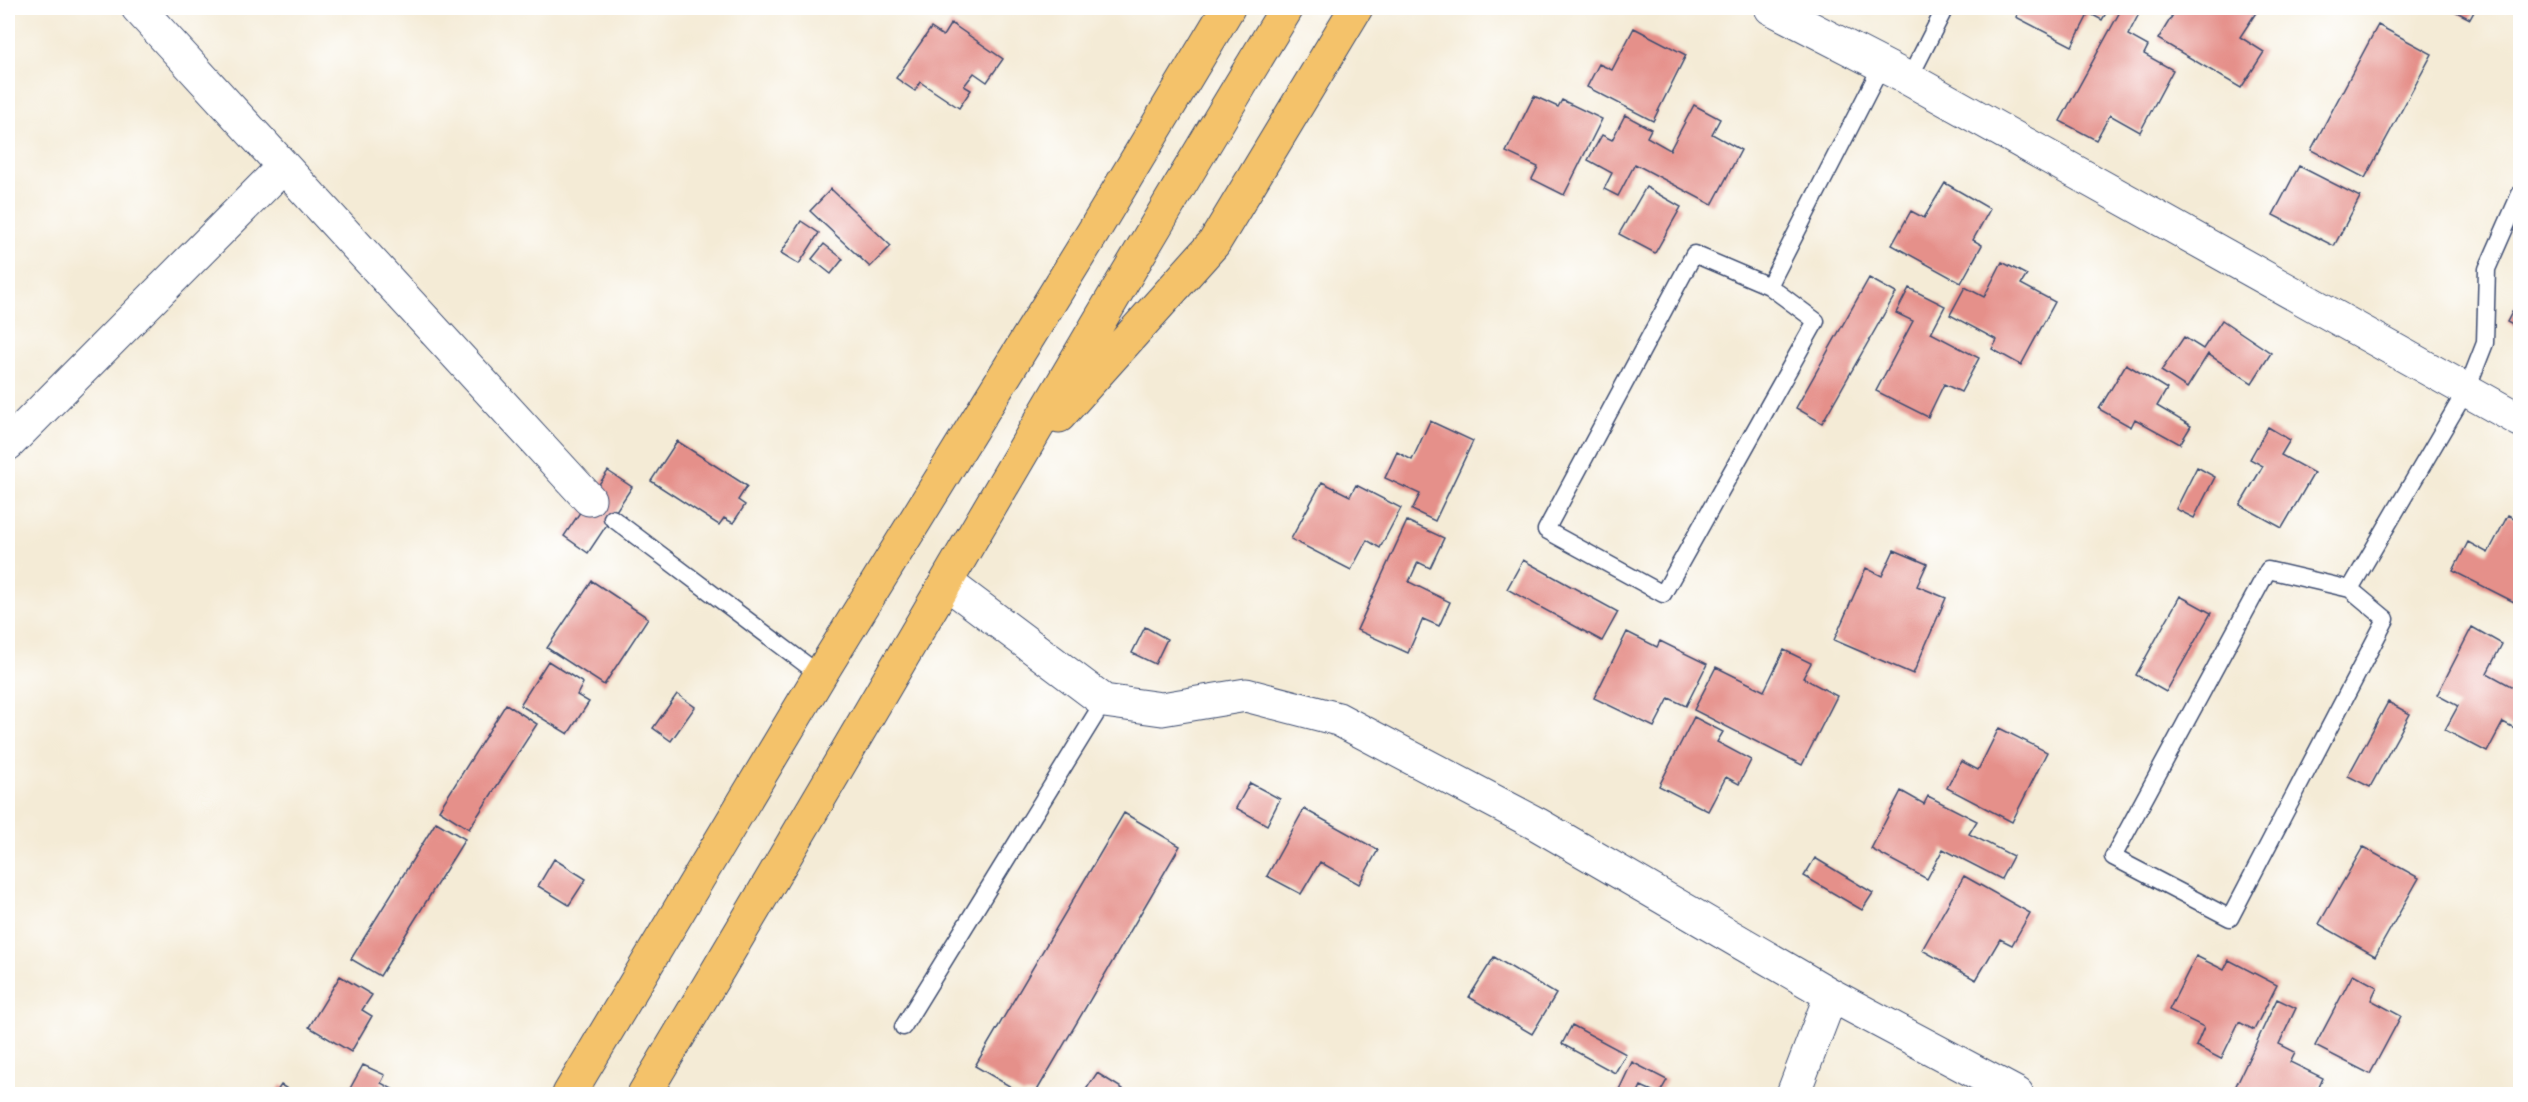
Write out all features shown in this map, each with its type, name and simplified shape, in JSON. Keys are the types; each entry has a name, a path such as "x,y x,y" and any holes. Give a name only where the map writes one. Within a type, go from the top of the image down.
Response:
{"main road":[{"path":"569,1095 820,675 1092,234 1228,8"},
{"path":"644,1095 806,824 1008,473 1287,8"},
{"path":"1008,473 1214,243 1356,8"}],"street":[{"path":"138,8 600,508"},
{"path":"1771,8 1896,72 2520,420"},
{"path":"8,444 283,167"},
{"path":"946,583 1104,701 1162,709 1246,695 1338,719 1537,824 1831,995 2018,1095"},
{"path":"1793,1095 1831,995"}],"lane":[{"path":"1768,286 1896,72 1945,8"},
{"path":"2350,589 2467,389 2485,343 2487,269 2520,194"},
{"path":"1694,254 1768,286 1816,321 1663,594 1546,530 1694,254"},
{"path":"600,508 820,675"},
{"path":"2268,570 2350,589 2386,619 2230,918 2113,857 2268,570"},
{"path":"903,1027 1104,701"}],"building":[{"path":"2021,8 2109,8 2102,20 2089,13 2072,46 2016,17"},
{"path":"2122,8 2142,8 2128,35 2148,46 2144,54 2173,70 2140,132 2110,115 2096,140 2060,121"},
{"path":"2177,8 2259,8 2240,37 2264,52 2241,88 2158,39"},
{"path":"2449,8 2476,8 2470,19"},
{"path":"951,23 1003,59 987,82 974,73 964,86 971,90 959,108 920,82 915,91 896,78 931,28 943,36"},
{"path":"2378,25 2432,54 2365,178 2311,150"},
{"path":"1634,28 1686,55 1653,121 1587,87 1599,64 1612,70"},
{"path":"1534,96 1558,107 1562,100 1602,119 1564,195 1532,179 1538,167 1506,152"},
{"path":"1694,105 1720,119 1712,134 1741,150 1712,205 1635,164 1618,196 1604,189 1612,173 1588,160 1602,135 1612,140 1625,115 1651,129 1647,137 1670,150"},
{"path":"2299,166 2360,197 2334,246 2273,215"},
{"path":"1945,183 1990,209 1973,240 1982,245 1961,283 1892,245 1911,211 1924,218"},
{"path":"1646,187 1681,207 1655,253 1619,234"},
{"path":"831,189 891,246 870,267 810,211"},
{"path":"801,221 819,233 799,264 781,253"},
{"path":"824,244 843,259 831,274 812,259"},
{"path":"2002,262 2027,275 2021,284 2055,302 2021,365 1992,349 1997,340 1950,315 1965,287 1984,297"},
{"path":"1869,278 1896,293 1822,423 1796,408"},
{"path":"1909,288 1945,306 1931,333 1979,358 1961,392 1944,384 1928,417 1876,391 1913,321 1896,313"},
{"path":"2520,297 2520,329 2507,322"},
{"path":"2222,320 2271,353 2252,383 2208,354 2187,388 2161,371 2184,337 2203,349"},
{"path":"2126,364 2167,389 2157,406 2191,426 2180,444 2135,419 2131,427 2099,409"},
{"path":"1430,421 1473,441 1435,521 1412,510 1420,494 1385,478 1397,452 1412,460"},
{"path":"2268,427 2290,440 2281,455 2314,473 2282,528 2240,505 2263,466 2250,459"},
{"path":"677,441 747,486 738,500 745,505 733,523 724,518 719,525 651,481"},
{"path":"2197,467 2215,477 2194,518 2176,509"},
{"path":"608,471 632,487 588,553 564,536"},
{"path":"1322,482 1350,496 1356,485 1401,508 1380,548 1367,540 1351,570 1291,539"},
{"path":"2508,515 2520,521 2520,605 2453,571 2468,542 2488,553"},
{"path":"1407,521 1444,538 1430,568 1418,562 1409,582 1450,602 1439,626 1423,619 1408,653 1357,630"},
{"path":"1894,550 1927,564 1917,586 1946,598 1913,674 1834,640 1866,568 1882,576"},
{"path":"1523,560 1618,612 1602,641 1507,589"},
{"path":"592,581 648,618 604,685 547,648"},
{"path":"2180,596 2211,613 2166,692 2136,675"},
{"path":"1145,627 1167,639 1155,664 1132,653"},
{"path":"2472,627 2502,644 2487,673 2520,691 2520,731 2503,722 2487,752 2445,730 2458,706 2437,695"},
{"path":"1627,632 1657,647 1660,641 1707,664 1686,706 1669,698 1654,727 1594,698"},
{"path":"1784,650 1811,663 1803,678 1837,696 1802,765 1694,710 1716,667 1764,691"},
{"path":"548,661 583,683 577,695 589,702 568,734 520,705"},
{"path":"677,694 695,707 671,741 653,728"},
{"path":"2388,702 2410,714 2370,787 2348,776"},
{"path":"506,704 537,724 469,829 439,810"},
{"path":"1694,717 1723,732 1717,742 1751,760 1739,784 1726,777 1708,811 1659,786"},
{"path":"1999,728 2047,752 2012,822 1947,788 1961,761 1978,770"},
{"path":"1250,783 1280,799 1267,825 1236,808"},
{"path":"1901,791 1924,804 1928,796 1977,821 1969,834 2013,856 2001,879 1943,849 1927,879 1871,849"},
{"path":"1304,809 1378,850 1359,884 1320,862 1301,894 1267,876"},
{"path":"1124,813 1180,846 1035,1094 1023,1094 975,1066"},
{"path":"436,822 465,839 380,976 351,959"},
{"path":"2363,847 2419,878 2375,956 2319,924"},
{"path":"1815,858 1873,893 1862,910 1804,876"},
{"path":"554,859 586,879 569,905 538,886"},
{"path":"1964,876 2030,913 2012,945 2000,939 1976,980 1922,950"},
{"path":"2196,956 2224,970 2229,960 2277,985 2254,1030 2239,1022 2221,1059 2196,1046 2204,1027 2169,1010"},
{"path":"1494,957 1556,994 1532,1034 1469,997"},
{"path":"2353,974 2377,987 2371,1000 2401,1016 2370,1074 2315,1046"},
{"path":"340,976 372,995 362,1010 372,1016 351,1052 309,1027"},
{"path":"2277,999 2296,1008 2279,1044 2295,1052 2290,1062 2323,1078 2316,1094 2232,1094"},
{"path":"1572,1025 1626,1054 1615,1073 1562,1044"},
{"path":"1632,1062 1667,1080 1659,1094 1641,1086 1637,1094 1617,1094"},
{"path":"363,1065 385,1075 381,1083 396,1091 394,1094 347,1094"},
{"path":"1097,1073 1123,1089 1120,1094 1083,1094"},
{"path":"281,1085 295,1094 275,1094"}]}
